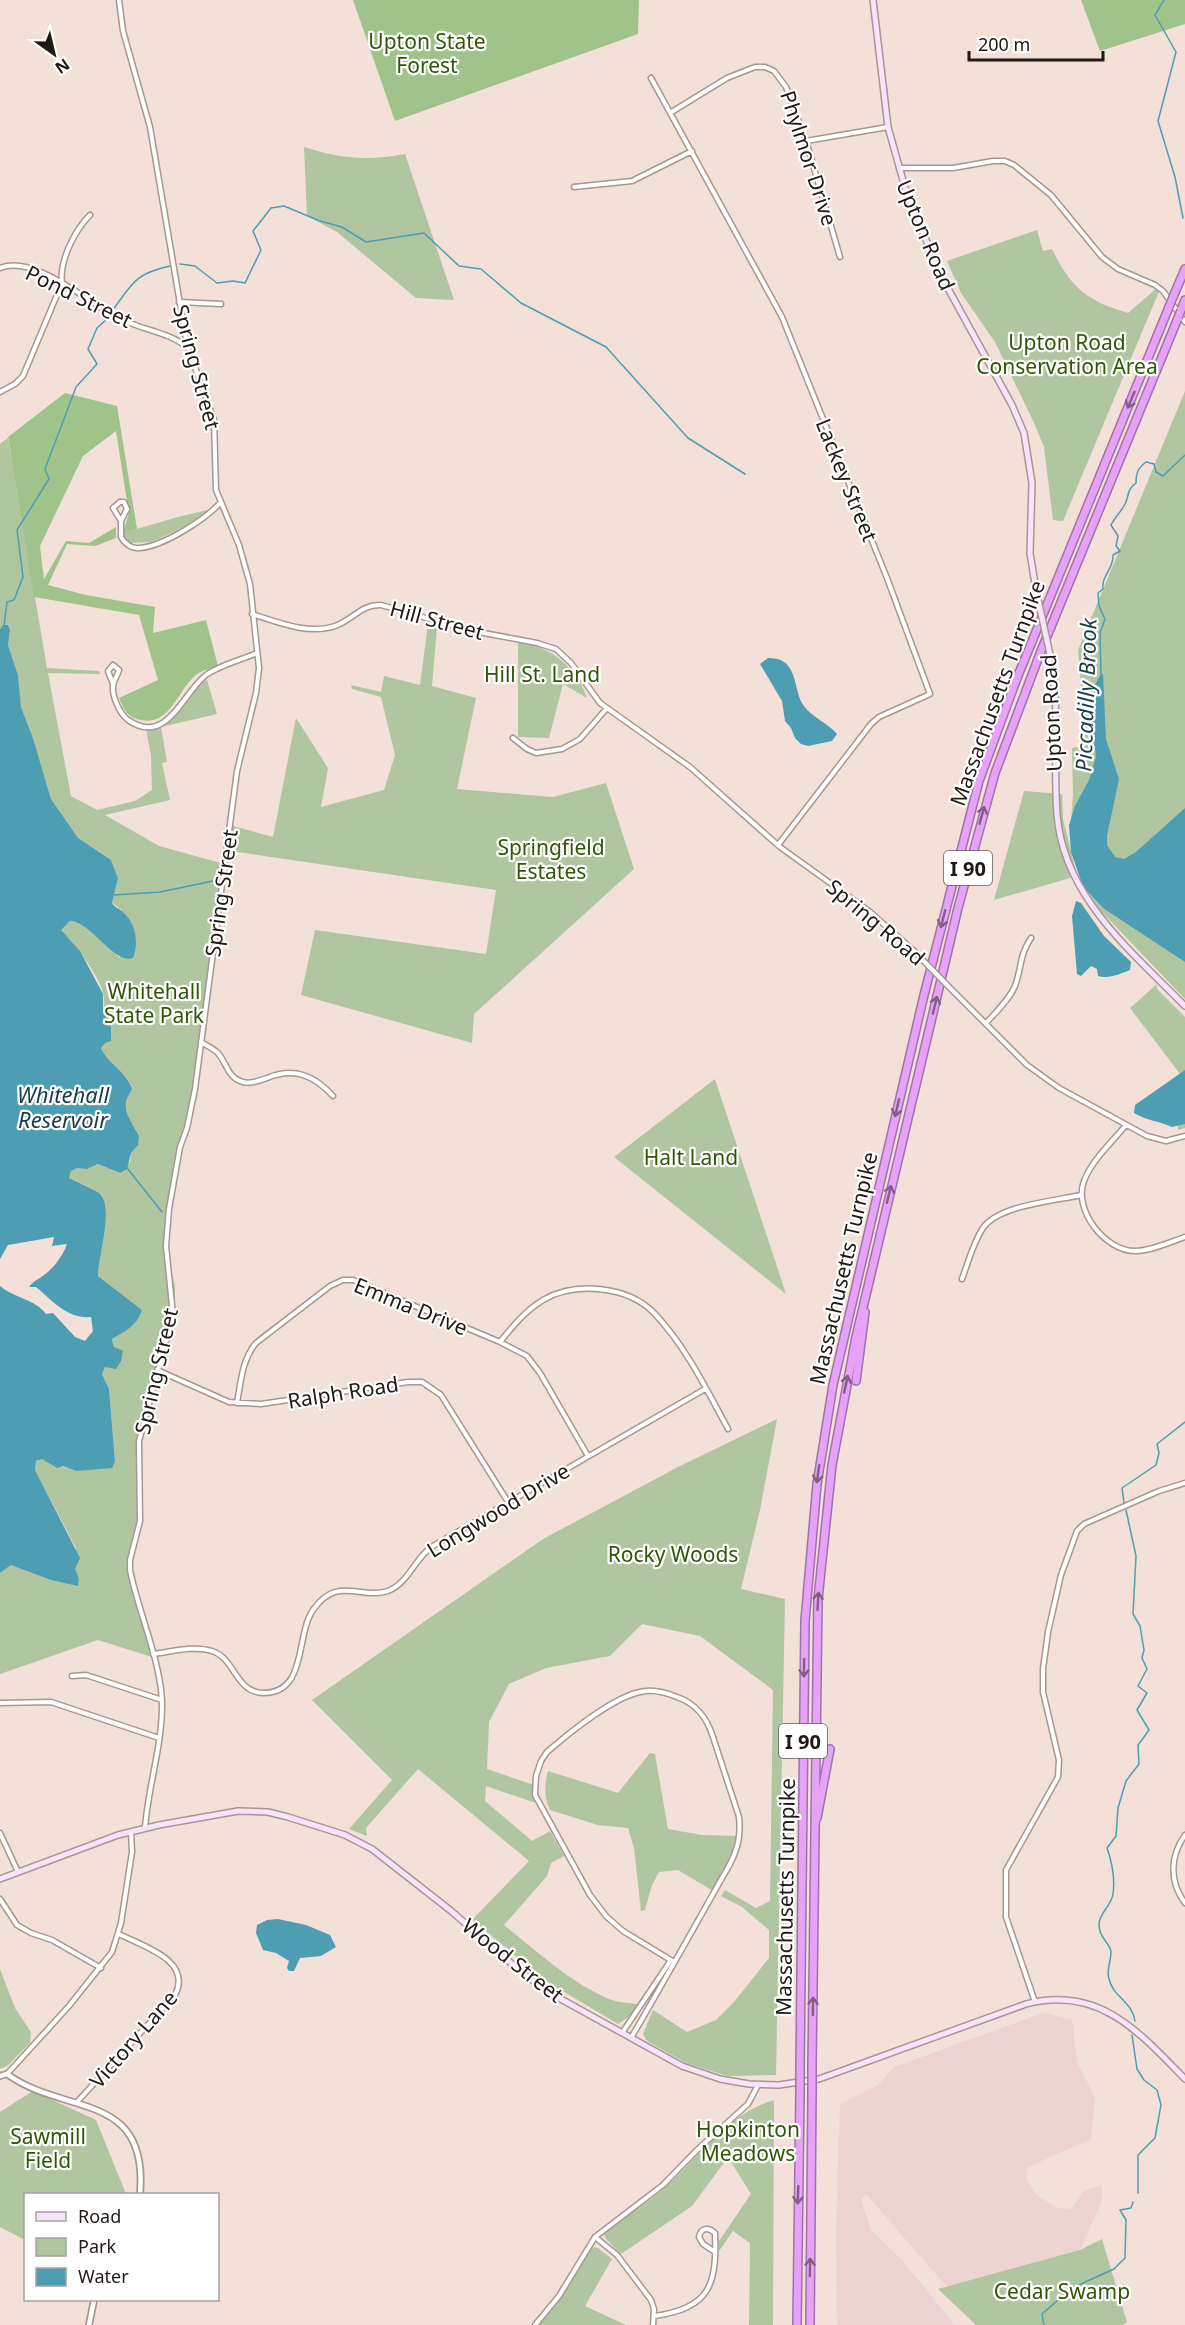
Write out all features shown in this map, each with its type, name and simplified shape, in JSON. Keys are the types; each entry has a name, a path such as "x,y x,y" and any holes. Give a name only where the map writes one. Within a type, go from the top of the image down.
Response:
{"highway":[{"name":"Massachusetts Turnpike","path":"797,2325 805,1621 817,1484 837,1365 924,995 979,781 1013,687 1185,269"},
{"name":"Massachusetts Turnpike","path":"810,2325 816,1649 822,1558 840,1415 870,1277 960,898 995,773 1041,651 1185,300"},
{"path":"856,1381 870,1277"},
{"path":"814,1832 830,1749"}],"main road":[{"name":"Upton Road","path":"873,0 888,127 898,168 916,219 940,274 1012,405 1024,434 1032,483 1030,553 1051,658 1059,834 1068,863 1081,890 1099,916 1185,1006"},
{"name":"Wood Street","path":"0,1879 145,1828 248,1810 288,1817 354,1839 395,1866 531,1980 630,2038 700,2073 729,2081 758,2085 779,2085 819,2079 1035,2002 1056,2000 1075,2001 1113,2014 1138,2031 1185,2079"}],"street":[{"name":"Spring Street","path":"119,0 126,40 150,127 188,349 214,420 216,440 214,480 245,563 250,584 258,683 237,771 193,1099 178,1156 169,1209 166,1246 173,1315 139,1441 140,1521 130,1560 134,1589 153,1654 162,1700 159,1738 145,1828"},
{"name":"Phylmor Drive","path":"670,113 727,78 755,67 765,67 774,71 781,78 806,141 840,257"},
{"name":"Lackey Street","path":"651,78 782,316 887,578 930,694 879,717 871,724 778,845"},
{"path":"806,141 888,127"},
{"path":"574,187 632,181 692,151"},
{"path":"898,168 953,168 993,161 1005,161 1014,165 1051,195 1102,257 1118,268 1163,291 1185,322"},
{"path":"0,392 15,384 23,376 62,283 61,276 77,227 90,215"},
{"name":"Pond Street","path":"0,268 16,265 26,267 62,283 122,320 170,335 188,349"},
{"path":"179,302 221,304"},
{"path":"121,521 113,508 120,502 124,502 127,508 121,521 121,537 126,544 140,548 171,537 212,512 221,501"},
{"name":"Hill Street","path":"252,614 288,625 318,629 338,626 371,605 381,606 468,630 547,646 564,655 580,676"},
{"path":"113,684 119,709 127,719 148,726 163,723 171,717 194,685 210,672 257,653"},
{"name":"Spring Road","path":"580,676 593,696 607,708 690,767 778,845 869,911 913,950 1027,1065 1043,1077 1126,1125 1157,1140 1166,1141 1185,1136"},
{"path":"513,738 527,749 537,753 562,749 580,739 607,708"},
{"path":"986,1023 1010,995 1022,951 1031,938"},
{"path":"201,1042 217,1052 233,1077 241,1083 251,1083 279,1073 299,1073 317,1081 333,1096"},
{"path":"1126,1125 1084,1180 1082,1195 1084,1210 1109,1241 1117,1246 1137,1251 1185,1237"},
{"path":"962,1279 982,1229 996,1215 1082,1195"},
{"name":"Emma Drive","path":"237,1403 244,1366 248,1354 256,1343 330,1286 343,1280 353,1280 500,1342 527,1356 540,1373 588,1456"},
{"path":"500,1342 519,1319 545,1299 563,1292 584,1288 613,1291 638,1300 653,1311 682,1350 728,1429"},
{"name":"Ralph Road","path":"157,1370 229,1402 237,1403 261,1404 408,1382 422,1382 441,1395 508,1502"},
{"name":"Longwood Drive","path":"153,1654 211,1650 222,1657 240,1681 250,1689 263,1693 282,1688 293,1676 307,1621 313,1609 322,1600 343,1590 380,1593 392,1589 407,1576 425,1551 705,1389"},
{"path":"1035,2002 1006,1917 1005,1882 1010,1860 1058,1777 1059,1760 1044,1692 1043,1669 1048,1632 1061,1575 1077,1531 1084,1524 1159,1491 1185,1483"},
{"path":"72,1676 86,1675 162,1700"},
{"path":"630,2038 736,1852 741,1831 739,1817 713,1737 701,1712 681,1698 669,1693 647,1690 614,1702 547,1752 536,1776 535,1794 576,1870 601,1910 623,1931 673,1961"},
{"path":"0,1703 51,1702 159,1738"},
{"path":"0,2076 7,2074 101,1968 112,1952 119,1934 132,1852 131,1832"},
{"path":"0,1833 18,1872"},
{"path":"1185,1835 1173,1859 1175,1883 1185,1903"},
{"path":"0,1899 17,1925 31,1933 52,1940 101,1968"},
{"name":"Victory Lane","path":"77,2103 175,1995 180,1984 172,1963 119,1934"},
{"path":"622,2033 673,1961"},
{"path":"7,2074 35,2089 112,2117 127,2133 134,2147 139,2163 140,2193"},
{"path":"535,2325 558,2296 595,2237 663,2185 697,2150 748,2104 758,2085"},
{"path":"655,2316 676,2313 697,2301 710,2284 714,2275 715,2252 715,2234 711,2229 706,2228 702,2230 699,2237 703,2244 715,2252"},
{"path":"595,2237 628,2267 651,2300 655,2316 653,2325"},
{"path":"89,2325 94,2301"}],"shaded area":[{"path":"1043,2013 1072,2019 1077,2062 1095,2097 1091,2139 1028,2167 1026,2178 1036,2195 1057,2208 1071,2209 1085,2190 1102,2185 1102,2201 1080,2250 947,2287 866,2194 861,2200 871,2230 902,2260 955,2325 837,2325 836,2230 840,2104 878,2085 894,2067"}],"green space":[{"name":"Upton State Forest","path":"353,0 639,0 638,34 395,121"},
{"path":"1081,0 1185,0 1185,24 1100,51"},
{"path":"304,147 354,158 378,158 405,154 454,300 416,298 337,232 307,216"},
{"name":"Upton Road Conservation Area","path":"1037,230 1043,251 1052,249 1066,274 1091,298 1128,313 1157,288 1160,289 1063,521 1053,520 1044,447 1035,425 995,342 961,293 947,261"},
{"path":"1185,391 1185,999 1095,905 1088,893 1103,908 1070,837 1073,795 1072,748 1086,746 1078,650"},
{"path":"65,393 117,406 137,529 123,533 130,509 116,431 83,456 40,546 44,579 66,541 89,543 116,527 116,538 95,546 67,544 48,585 86,595 155,607 153,633 206,620 218,666 196,675 167,712 151,720 141,720 130,715 119,698 158,680 139,615 34,597 8,437"},
{"name":"Whitehall State Park","path":"8,438 47,668 99,671 100,674 48,673 71,796 97,810 135,801 152,790 151,756 146,729 159,726 169,720 192,690 207,680 217,714 161,727 167,762 162,763 170,800 105,815 159,846 221,863 193,1094 173,1184 166,1231 169,1261 175,1285 175,1308 142,1431 140,1510 129,1566 130,1582 152,1657 98,1640 0,1674 0,1573 11,1565 28,1571 75,1569 76,1548 35,1470 36,1461 42,1459 76,1471 115,1461 109,1389 102,1374 114,1347 112,1339 134,1324 142,1310 98,1276 106,1220 104,1199 96,1191 69,1178 71,1171 77,1168 87,1169 98,1164 120,1173 130,1162 131,1153 138,1145 136,1130 130,1121 126,1105 132,1087 101,1048 106,1039 107,1030 104,995 85,959 60,930 70,921 84,926 97,935 120,958 122,910 112,903 118,878 111,860 78,838 51,799 21,707 18,675 8,645 10,630 8,625 3,625 0,629 0,444"},
{"path":"216,508 212,513 152,542 131,543 126,540 123,533 178,517"},
{"name":"Springfield Estates","path":"428,624 437,627 432,686 476,698 457,789 553,797 606,783 634,869 474,1014 472,1043 301,995 315,930 486,954 496,890 231,851 233,826 273,837 296,718 328,768 321,807 384,790 395,755 381,697 352,689 351,685 381,692 384,676 420,685"},
{"name":"Hill St. Land","path":"518,642 541,648 561,660 577,677 587,698 563,684 549,738 518,737"},
{"path":"1024,791 1062,794 1063,819 1077,876 994,900"},
{"path":"1157,984 1157,989 1185,1017 1185,1128 1178,1130 1180,1074 1130,1008"},
{"name":"Halt Land","path":"715,1079 786,1294 614,1157"},
{"name":"Rocky Woods","path":"777,1419 760,1510 741,1589 785,1599 776,2075 727,2076 686,2063 647,2041 643,2034 653,2010 687,2032 716,2020 734,2002 769,1958 769,1930 742,1907 721,1896 725,1890 756,1908 770,1901 773,1690 700,1636 642,1624 610,1656 546,1668 509,1684 489,1722 487,1769 534,1785 536,1803 486,1786 485,1801 532,1841 550,1831 564,1856 551,1863 547,1876 504,1925 556,1967 584,1986 612,2000 639,2004 629,2017 618,2024 546,1981 472,1920 529,1861 418,1769 366,1828 367,1836 349,1829 392,1780 312,1700 543,1539 678,1467"},
{"path":"650,1753 655,1754 668,1829 702,1835 739,1836 736,1851 713,1891 678,1870 659,1872 652,1885 645,1910 641,1911 634,1848 628,1828 598,1825 550,1810 545,1786 548,1771 618,1793"},
{"path":"0,1969 15,2008 31,2032 30,2043 7,2066 0,2069"},
{"name":"Sawmill Field","path":"33,2091 96,2120 126,2193 24,2193 24,2239 0,2227 0,2112"},
{"name":"Hopkinton Meadows","path":"774,2100 773,2325 749,2325 750,2243 733,2231 719,2251 719,2241 751,2194 728,2157 692,2206 621,2254 604,2234 671,2182 739,2117"},
{"name":"Cedar Swamp","path":"1102,2239 1127,2322 1123,2325 976,2325 938,2289 1080,2250"},
{"path":"594,2247 612,2259 585,2306 626,2325 538,2325 562,2296"}],"water":[{"name":"Whitehall Reservoir","path":"3,625 8,625 10,630 8,645 18,675 21,707 51,799 78,838 111,860 118,878 112,903 131,922 136,940 133,958 126,958 111,950 78,923 70,921 61,930 80,951 103,994 103,1010 111,1028 111,1041 105,1043 101,1048 129,1081 132,1088 126,1106 139,1136 138,1145 131,1153 127,1169 120,1173 98,1164 87,1169 77,1168 71,1171 69,1178 99,1193 104,1199 106,1220 98,1276 142,1310 134,1324 112,1339 114,1347 123,1351 121,1361 116,1369 105,1367 102,1374 109,1389 115,1461 112,1468 76,1471 63,1466 57,1468 42,1459 36,1461 35,1470 80,1558 75,1569 79,1579 78,1586 51,1580 11,1565 0,1573 0,1286 36,1305 46,1314 53,1313 75,1337 85,1341 93,1331 91,1317 82,1317 68,1312 36,1287 29,1287 55,1265 67,1244 52,1246 54,1237 8,1245 0,1259 0,629"},
{"path":"768,658 778,659 790,669 804,706 837,734 832,741 808,746 801,744 795,738 785,721 782,701 760,664"},
{"path":"1103,674 1106,739 1119,779 1107,845 1115,857 1124,859 1136,852 1185,808 1185,962 1103,908 1083,887 1071,852 1069,825 1075,806 1089,780 1096,757 1090,714 1094,687"},
{"path":"1076,901 1081,903 1104,936 1131,962 1130,970 1114,976 1102,977 1098,976 1097,969 1091,966 1081,976 1077,974 1072,916"},
{"path":"1185,1070 1185,1124 1172,1127 1134,1113 1135,1105"},
{"path":"278,1919 306,1925 330,1935 336,1947 321,1956 300,1958 294,1971 289,1971 287,1968 289,1961 276,1953 263,1950 256,1933 257,1925 267,1920"}],"waterway":[{"name":"Piccadilly Brook","path":"1164,0 1155,15 1176,52 1158,121 1175,177 1183,218"},
{"path":"180,264 195,266 217,283 233,281 245,283 261,250 253,231 271,208 284,206 320,221 342,227 366,242 424,233 459,266 481,269 521,303 606,347 688,438 745,474"},
{"path":"112,311 141,276 170,266"},
{"path":"4,626 7,602 14,600 23,577 17,530 49,479 45,469 76,387 97,364 88,349 97,328 107,319"},
{"name":"Piccadilly Brook","path":"1101,677 1100,633 1105,619 1099,606 1098,593 1103,589 1113,555 1120,551 1116,546 1118,536 1111,525 1125,504 1143,464 1146,462 1154,464 1156,472 1163,476 1185,455"},
{"path":"114,895 160,892 213,881"},
{"path":"127,1168 162,1212"},
{"name":"Piccadilly Brook","path":"1124,1503 1122,1488 1156,1465 1159,1453 1157,1444 1185,1422"},
{"name":"Piccadilly Brook","path":"1126,1510 1136,1556 1133,1614 1140,1626 1144,1650 1142,1658 1147,1669 1138,1686 1147,1693 1137,1710 1149,1730 1138,1745 1139,1764 1126,1781 1118,1808 1116,1836 1107,1848 1113,1871 1113,1894 1101,1916 1099,1925 1101,1934 1111,1952 1108,1973 1111,1985 1130,2009 1135,2021"},
{"name":"Piccadilly Brook","path":"1132,2035 1137,2069 1144,2080 1157,2090 1161,2105 1155,2138 1138,2155 1138,2193"},
{"name":"Piccadilly Brook","path":"1044,2325 1042,2314 1072,2288 1114,2269 1125,2258 1126,2220 1120,2210 1131,2208 1133,2202"}]}
